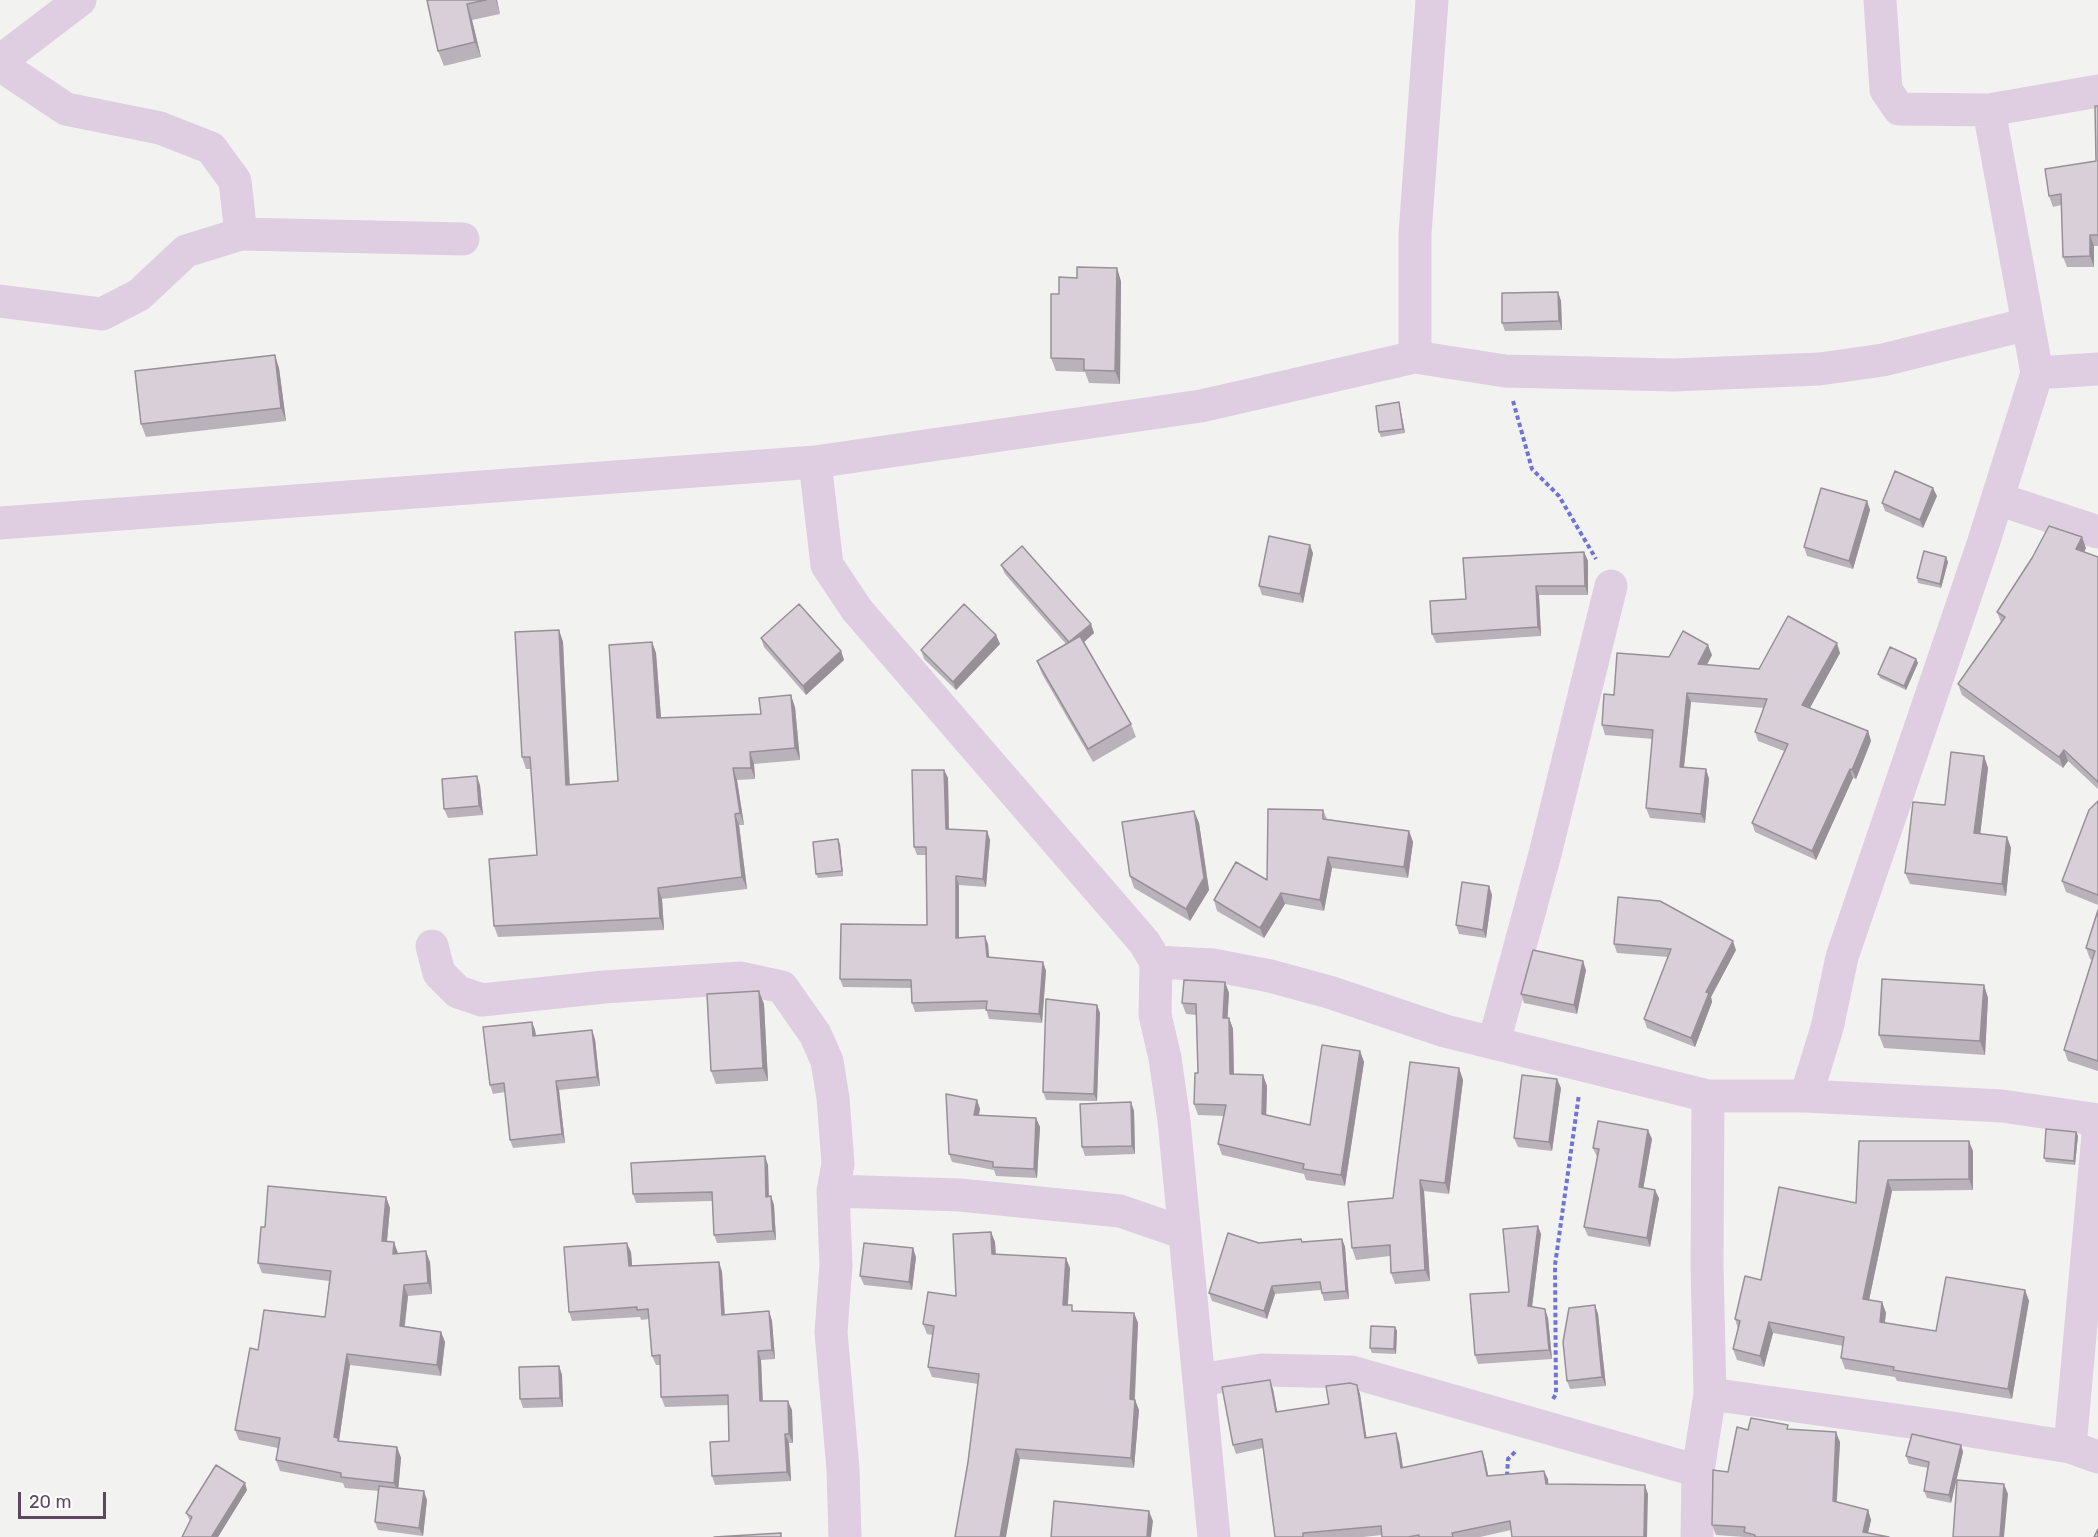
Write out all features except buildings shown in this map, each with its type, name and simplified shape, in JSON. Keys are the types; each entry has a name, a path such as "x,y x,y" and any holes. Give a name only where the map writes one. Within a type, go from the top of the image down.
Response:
{"street":[{"path":"80,0 0,63 66,109 160,128 211,148 236,181 241,234"},
{"path":"1415,357 1415,234 1432,0"},
{"path":"1880,0 1886,90 1899,109 1989,110 2098,91"},
{"path":"1806,1096 1827,1028 1842,957 1884,842 1902,780 1998,499 2037,373 1989,110"},
{"path":"0,301 102,314 139,295 186,251 241,234 463,239"},
{"path":"0,523 815,462 1201,406 1415,357 1505,371 1674,375 1820,369 1883,360 2028,324"},
{"path":"2037,373 2098,369"},
{"path":"815,462 827,565 857,610 1144,942 1156,962 1155,1015 1165,1058 1200,1380 1214,1537"},
{"path":"1998,499 2098,532"},
{"path":"1494,1042 1545,854 1611,586"},
{"path":"432,946 439,973 458,992 482,1000 604,987 741,978 782,987 815,1034 827,1061 838,1164 833,1191 836,1265 831,1332 843,1469 845,1537"},
{"path":"1156,962 1213,965 1270,976 1329,992 1445,1030 1708,1096 1806,1096 2002,1106 2098,1120"},
{"path":"1697,1537 1698,1471 1710,1394 1707,1266 1708,1096"},
{"path":"1710,1394 2084,1452 2098,1135"},
{"path":"833,1191 960,1195 1120,1211 1184,1233"},
{"path":"1200,1380 1262,1370 1352,1372 1698,1471"}],"path":[{"path":"1505,371 1532,469 1559,496 1611,586"},
{"path":"1507,1480 1508,1459 1540,1425 1556,1394 1555,1265 1583,1065"}]}
